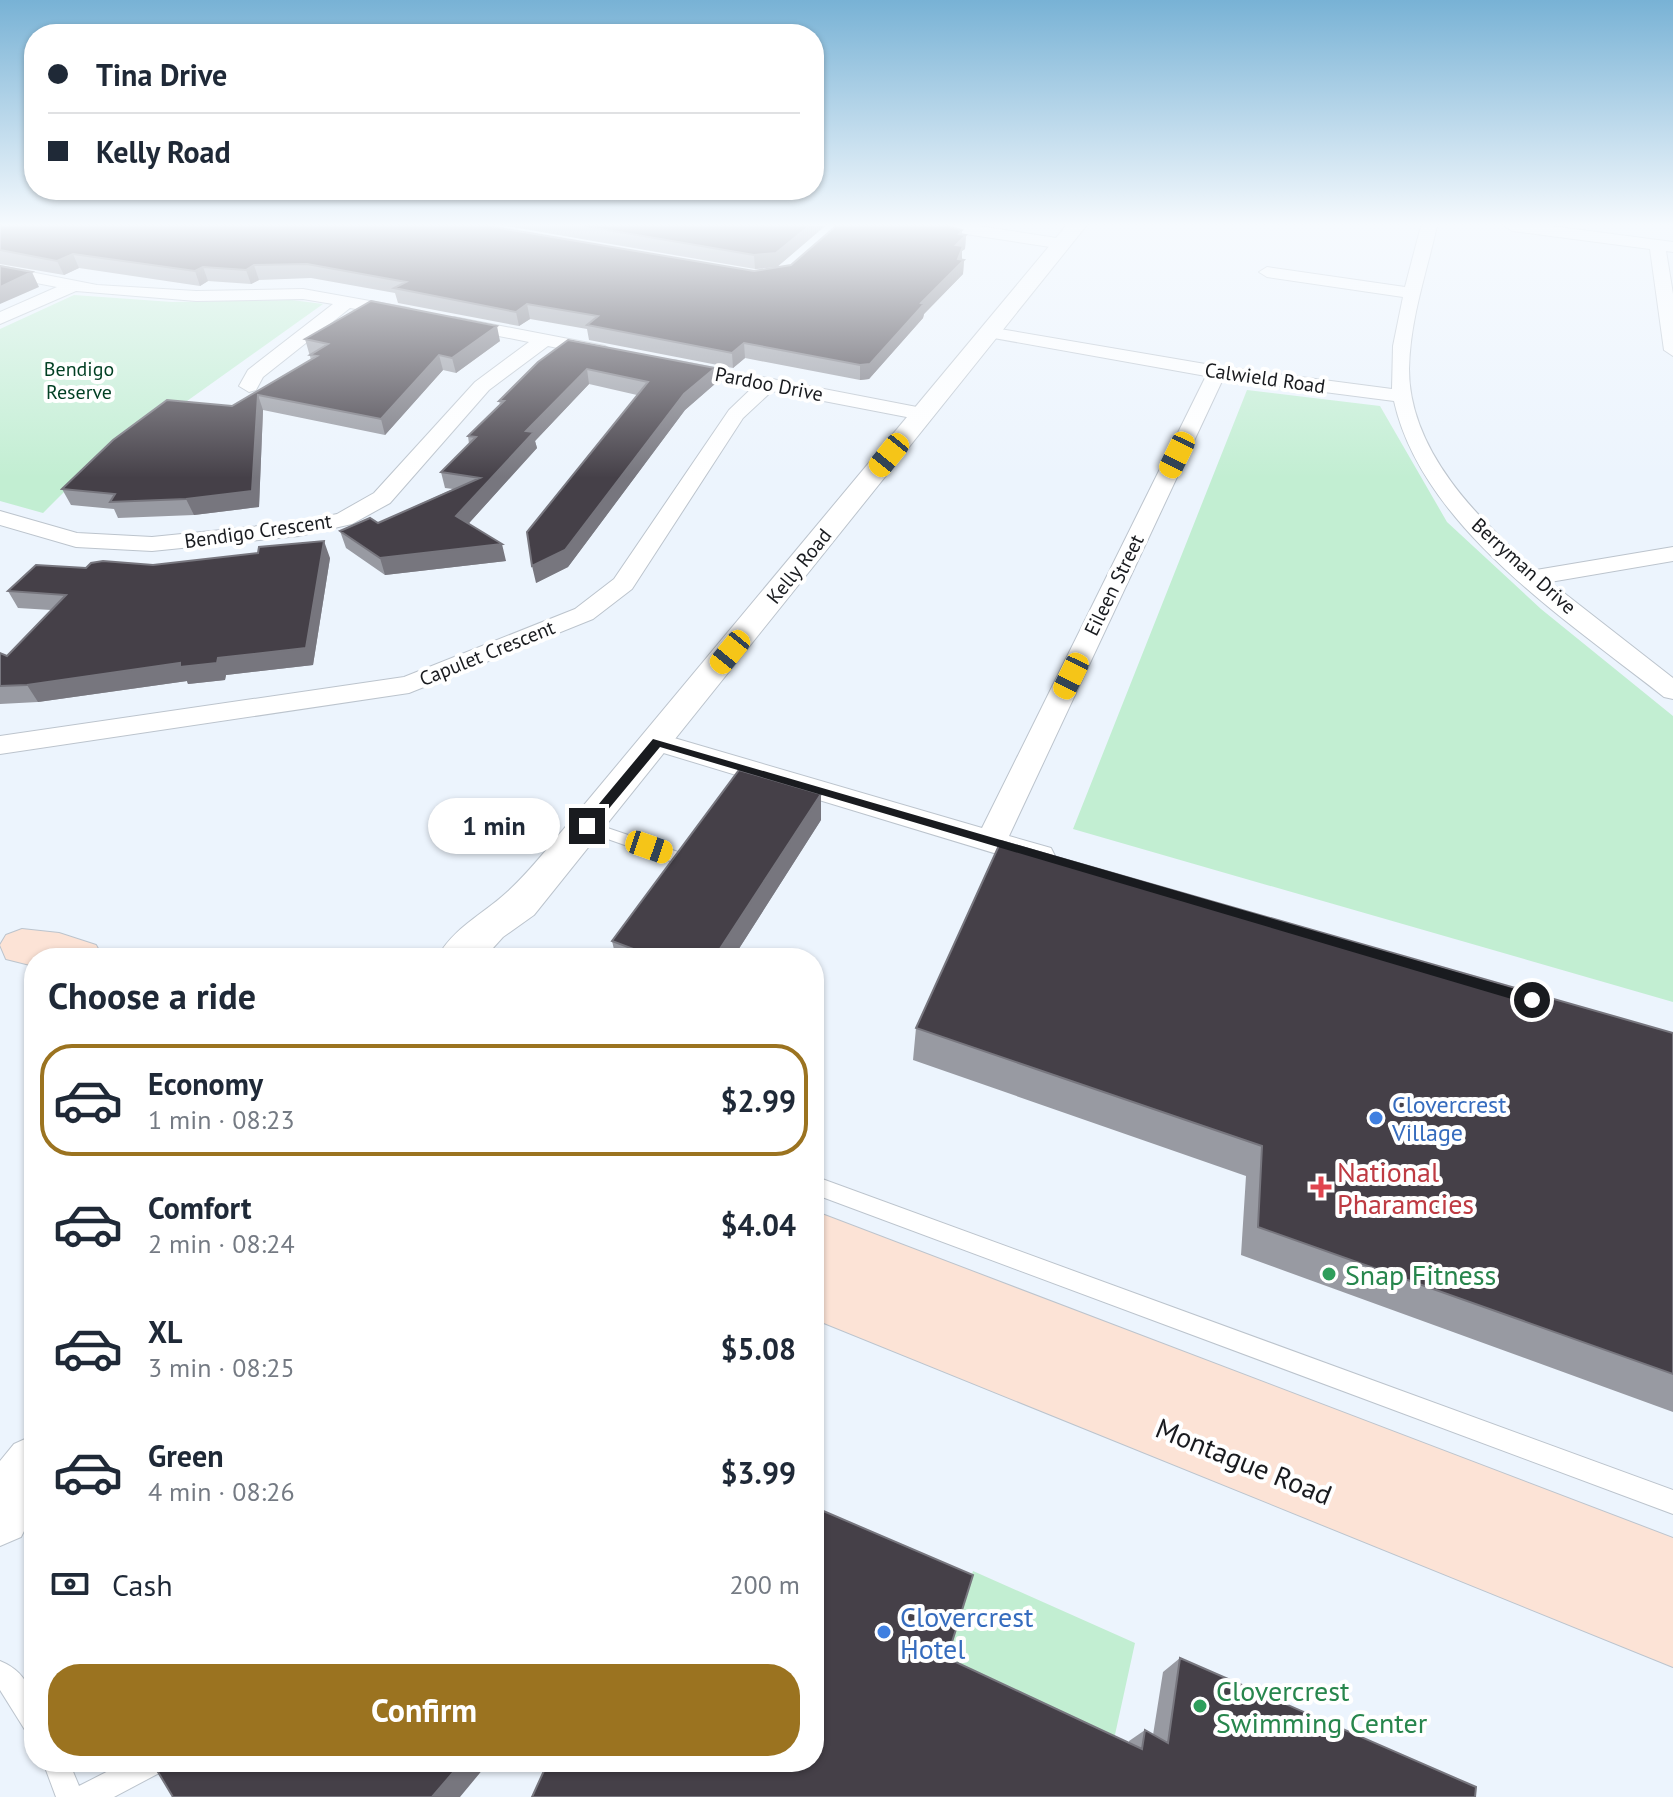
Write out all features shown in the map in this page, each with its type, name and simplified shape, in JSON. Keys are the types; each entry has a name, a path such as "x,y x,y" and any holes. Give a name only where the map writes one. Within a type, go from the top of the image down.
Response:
{"main road":[{"path":"824,1241 1673,1571"},
{"name":"Montague Road","path":"824,1295 1673,1632"}],"street":[{"path":"0,319 20,310"},
{"path":"249,386 255,374 337,310"},
{"path":"391,310 619,355"},
{"name":"Kelly Road","path":"468,948 489,926 520,904 587,826 1007,310"},
{"name":"Berryman Drive","path":"1411,310 1400,358 1401,396 1408,422 1428,464 1463,509 1530,578 1673,691"},
{"path":"1670,310 1673,350"},
{"name":"Calwield Road","path":"988,332 1217,372 1401,396"},
{"name":"Bendigo Crescent","path":"0,518 76,540 152,544 299,529 344,519 382,498 482,386 544,340"},
{"name":"Pardoo Drive","path":"649,361 922,414"},
{"name":"Eileen Street","path":"991,841 1217,372"},
{"name":"Capulet Crescent","path":"0,745 409,685 584,614 623,584 736,414 768,384"},
{"path":"1530,578 1673,554"},
{"path":"657,742 1073,865"},
{"name":"Kelly Road","path":"497,948 510,929 520,904"},
{"path":"0,1516 24,1477"},
{"path":"0,1541 24,1521"}],"lane":[{"path":"587,826 676,857"},
{"path":"824,1189 1673,1502"},
{"path":"0,1674 10,1682 24,1705"},
{"path":"60,1772 70,1797"},
{"path":"86,1797 135,1772"}],"green space":[{"name":"Bendigo Reserve","path":"42,310 315,310 75,481 43,513 0,501 0,329"},
{"path":"1247,390 1380,406 1447,522 1541,609 1673,716 1673,1002 1073,829"},
{"path":"973,1571 1135,1643 1111,1753 941,1672"}],"building":[{"path":"356,310 416,310 497,326 452,358 439,355 381,419 258,395 252,491 186,499 110,502 115,494 62,489 113,440 167,400 232,406 317,356 310,355 328,344 305,339"},
{"path":"562,310 919,310 870,364 860,365 744,343 732,353 587,325 598,316"},
{"path":"568,340 715,368 684,394 565,550 532,566 527,532 648,382 587,369 526,431 534,432 456,516 502,544 380,558 340,531 370,518 378,523 480,478 441,472 476,437 468,436 504,401 499,401 538,362"},
{"path":"324,541 306,648 218,658 217,663 180,667 180,663 27,685 0,686 0,653 7,656 66,595 8,591 36,565 86,568 91,563 103,561 153,565 258,553 259,547"},
{"path":"739,770 821,794 721,948 631,948 612,941"},
{"name":"Clovercrest Village","path":"1001,841 1673,1033 1673,1374 1258,1227 1262,1146 916,1028"},
{"path":"824,1511 973,1575 947,1658 1142,1749 1145,1730 1168,1743 1180,1658 1476,1787 1475,1797 532,1797 543,1772 824,1772"},
{"path":"158,1772 453,1772 432,1797 173,1797"}],"place":[{"name":"Clovercrest Village","path":"1376,1118"},
{"name":"National Pharamcies","path":"1321,1187"},
{"name":"Snap Fitness","path":"1329,1274"},
{"name":"Clovercrest Hotel","path":"884,1632"},
{"name":"Clovercrest Swimming Center","path":"1200,1706"}],"route":[{"path":"587,826 657,742 1532,1000"}]}
